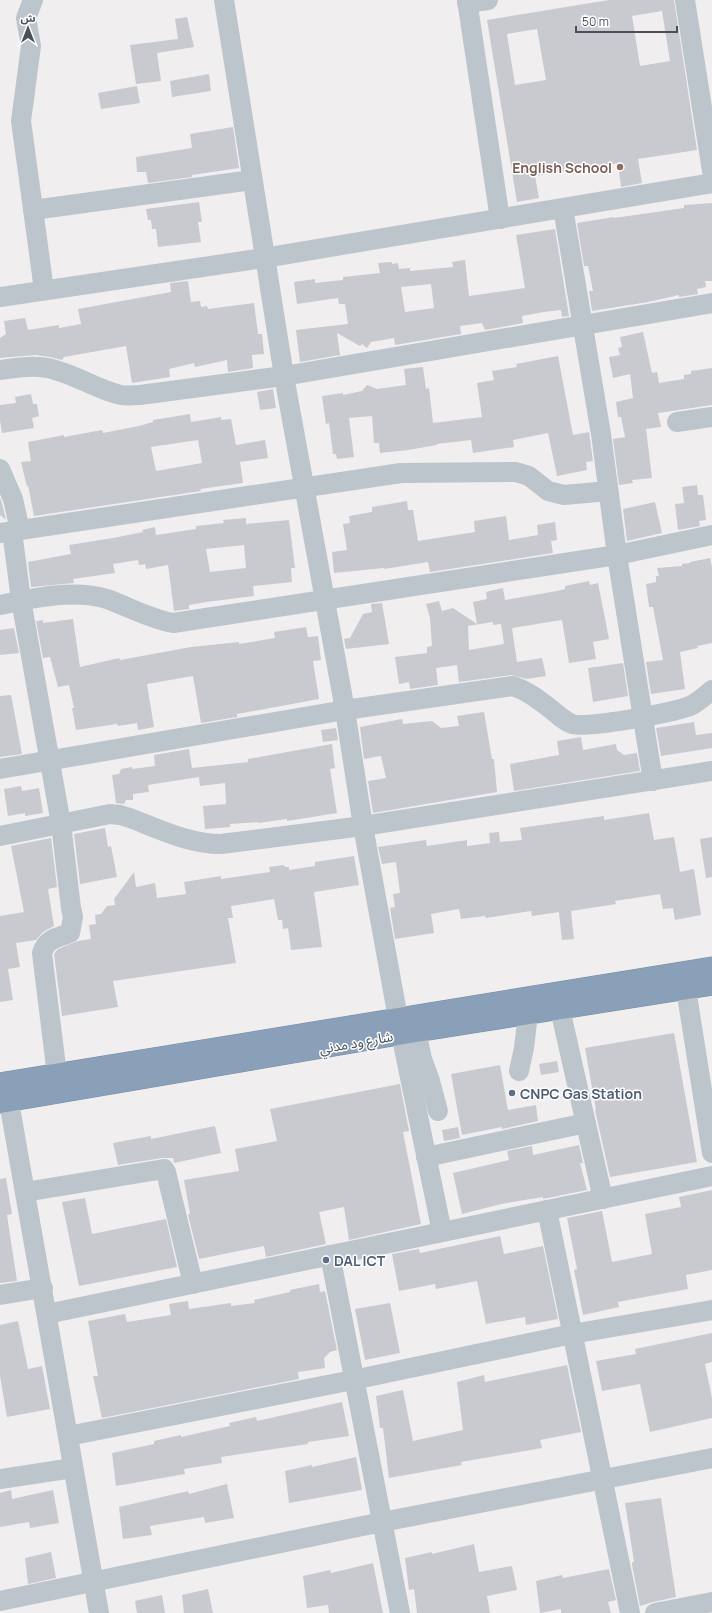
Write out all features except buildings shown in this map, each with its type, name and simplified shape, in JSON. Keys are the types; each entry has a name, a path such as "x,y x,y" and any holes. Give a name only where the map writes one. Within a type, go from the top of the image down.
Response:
{"highway":[{"name":"شارع ود مدني","path":"3,1092 405,1028 712,968"},
{"name":"شارع ود مدني","path":"3,1092 57,1074 405,1028 528,1014 712,984"}],"street":[{"path":"33,0 26,18 31,46 21,120 44,290"},
{"path":"224,0 264,258 303,486 345,710 363,826 405,1028 426,1156 442,1232"},
{"path":"488,0 467,2 500,219"},
{"path":"685,0 712,171"},
{"path":"33,210 252,180"},
{"path":"0,297 264,258 712,182"},
{"path":"564,208 601,434 617,555 652,781"},
{"path":"0,370 39,367 55,370 109,391 123,395 140,396 284,376 712,303"},
{"path":"677,422 712,417"},
{"path":"0,469 13,499 10,531 61,824 73,917 70,933 48,941 44,946 42,953 57,1074"},
{"path":"10,531 303,486 401,473 516,472 529,476 548,491 564,495 608,491"},
{"path":"0,605 22,600 79,594 107,599 159,621 173,623 617,555 712,535"},
{"path":"0,769 345,710 513,686 524,689 536,697 562,719 572,724 585,725 642,717 683,708 692,705 712,690"},
{"path":"0,836 110,814 120,815 195,842 221,844 363,826 712,771"},
{"path":"686,989 710,1116 712,1153"},
{"path":"560,1009 603,1199"},
{"path":"519,1071 524,1048 528,1014"},
{"path":"405,1028 422,1059 438,1111"},
{"path":"3,1092 25,1192 99,1613"},
{"path":"426,1156 586,1123"},
{"path":"25,1192 164,1169 166,1172 193,1284"},
{"path":"47,1314 712,1176"},
{"path":"547,1210 630,1613"},
{"path":"330,1255 400,1613"},
{"path":"0,1295 42,1288"},
{"path":"68,1436 354,1380 572,1334 712,1310"},
{"path":"0,1600 382,1522 712,1458"},
{"path":"0,1479 73,1468"},
{"path":"655,1613 712,1602"}],"place":[{"name":"English School","path":"620,167"},
{"name":"CNPC Gas Station","path":"512,1093"},
{"name":"DAL ICT","path":"326,1260"}]}
